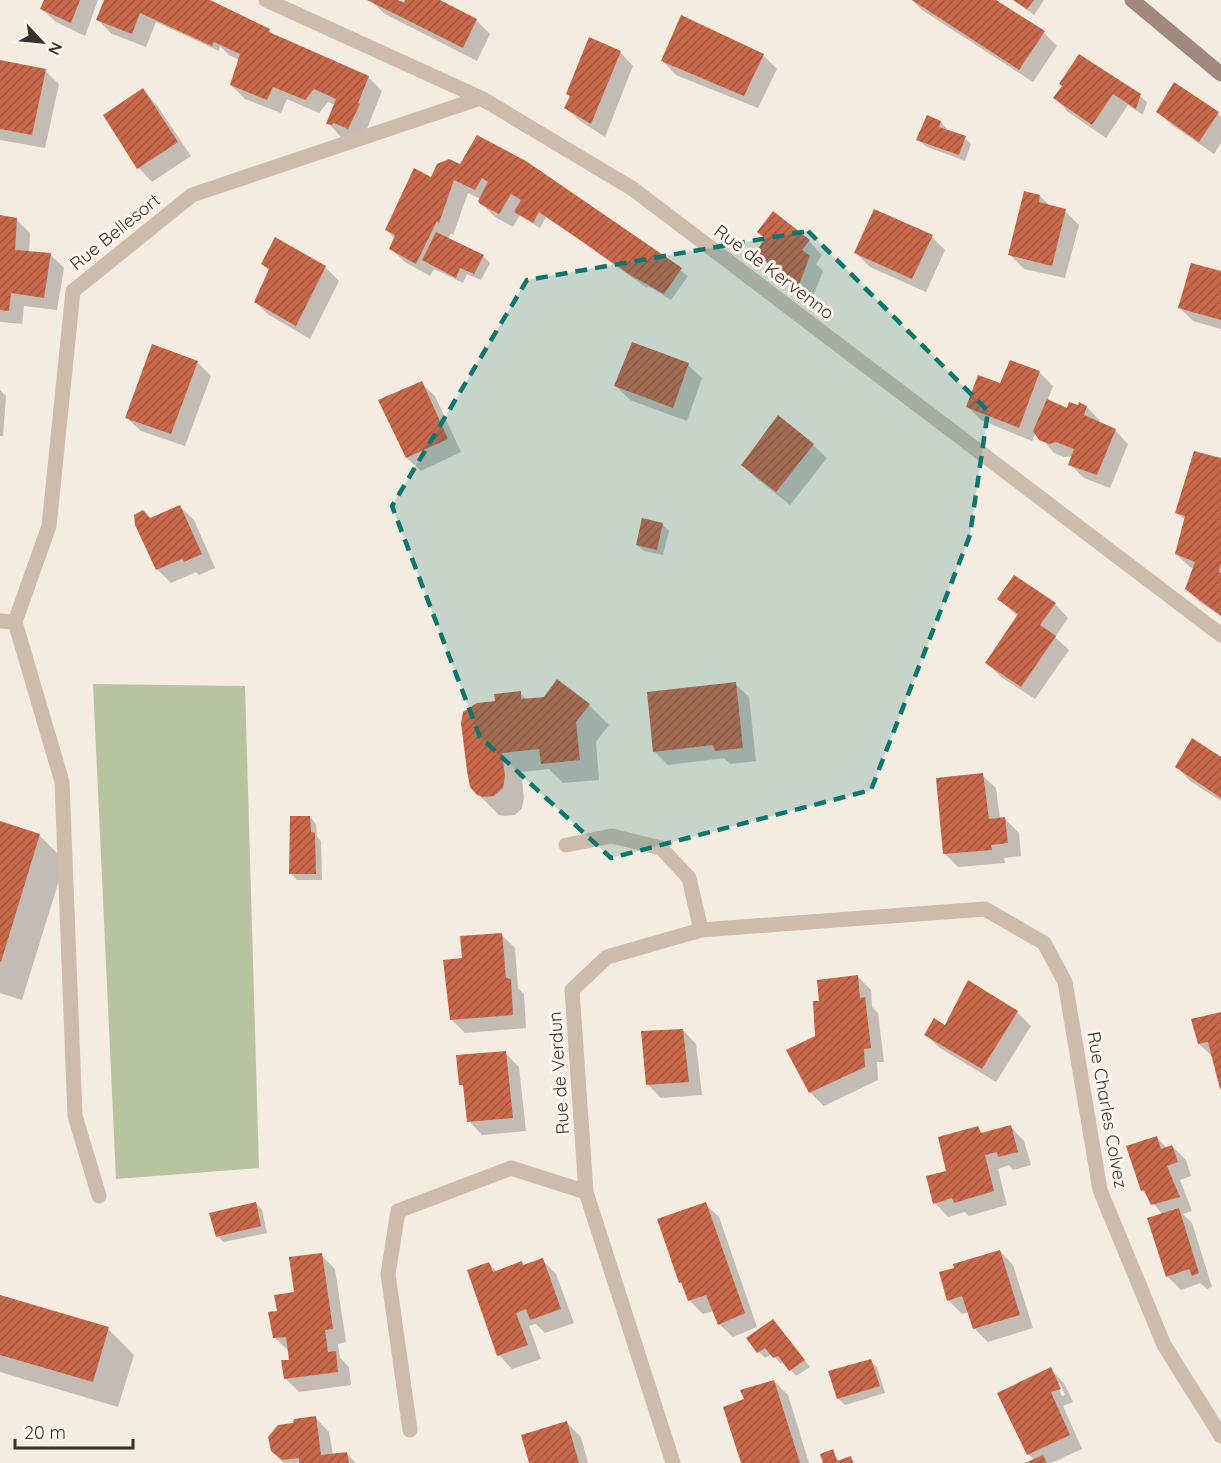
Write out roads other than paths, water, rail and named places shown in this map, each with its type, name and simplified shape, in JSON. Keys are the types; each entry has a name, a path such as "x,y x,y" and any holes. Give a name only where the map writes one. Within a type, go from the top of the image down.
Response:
{"main road":[{"path":"1132,0 1221,74"}],"street":[{"name":"Rue de Kervenno","path":"266,0 481,98 633,189 1221,635"},
{"name":"Rue Bellesort","path":"8,621 49,526 73,291 192,195 481,98"},
{"path":"8,621 63,782 75,1116 99,1196"},
{"path":"566,845 612,836 661,848 689,878 701,930"},
{"name":"Rue de Verdun","path":"673,1463 586,1192 572,990 608,957 701,930 985,909"},
{"name":"Rue Charles Colvez","path":"985,909 1044,943 1065,982 1100,1190 1164,1345 1221,1436"},
{"path":"410,1430 388,1274 398,1211 511,1168 586,1192"}]}
